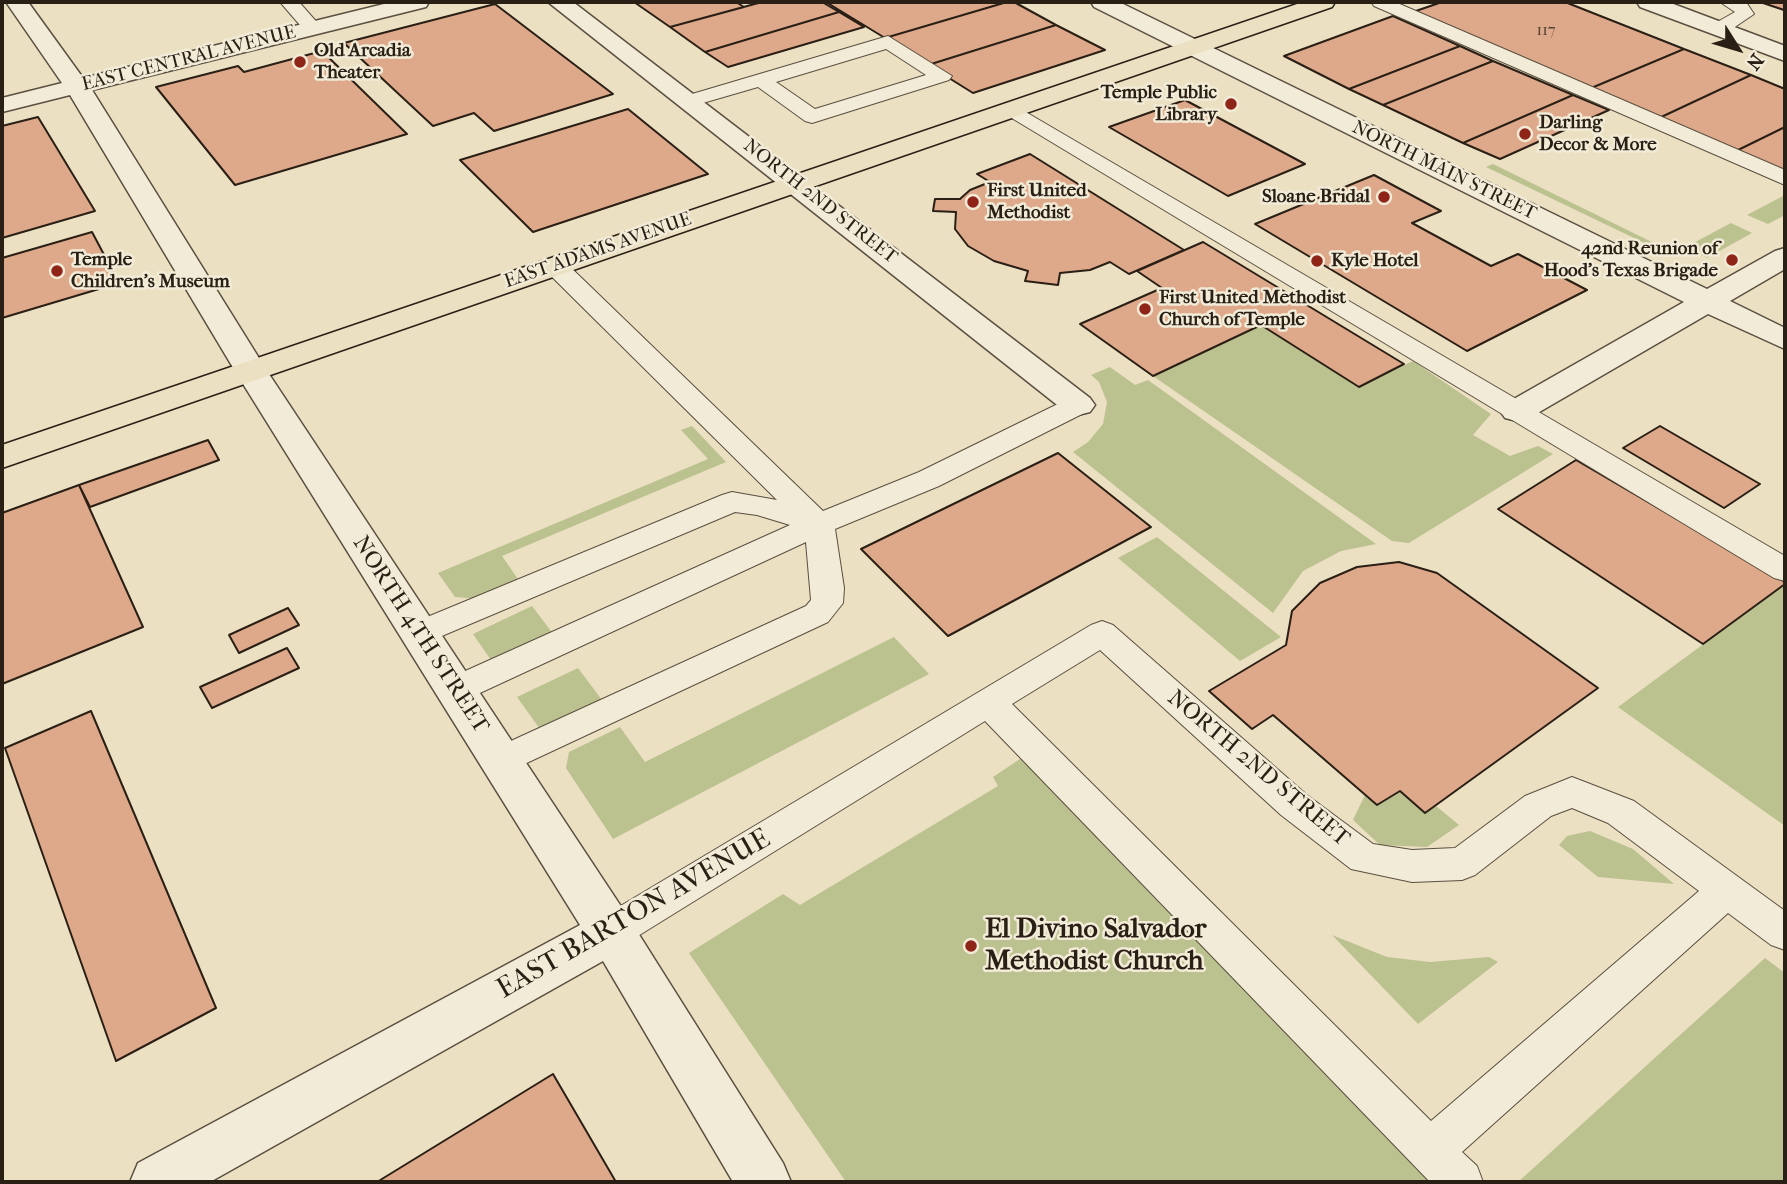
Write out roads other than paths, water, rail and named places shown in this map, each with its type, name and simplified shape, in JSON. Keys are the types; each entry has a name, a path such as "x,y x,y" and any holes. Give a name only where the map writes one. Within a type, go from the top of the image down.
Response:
{"main road":[{"name":"EAST ADAMS AVENUE","path":"2,457 1324,2"}],"street":[{"name":"NORTH 4TH STREET","path":"17,2 77,86 251,371 611,932 764,1182"},
{"name":"EAST CENTRAL AVENUE","path":"2,105 418,2"},
{"name":"NORTH 2ND STREET","path":"559,2 796,182 1078,405"},
{"name":"NORTH MAIN STREET","path":"1102,2 1785,340"},
{"path":"1648,2 1785,54"},
{"path":"1517,411 1785,257"},
{"name":"EAST BARTON AVENUE","path":"157,1182 611,932"}],"lane":[{"path":"289,2 313,28"},
{"path":"1380,2 1785,178"},
{"path":"1719,29 1745,14 1743,7 1729,2"},
{"path":"690,101 888,42 942,76 812,117 761,80"},
{"path":"1012,110 1785,570"},
{"path":"501,761 817,614 827,603 828,588 819,524 555,266"},
{"path":"455,690 819,524 929,479 1078,405"},
{"path":"419,633 732,502 760,505 819,524"},
{"name":"EAST BARTON AVENUE","path":"611,932 1102,633"},
{"name":"NORTH 2ND STREET","path":"1102,633 1294,805 1364,858 1412,866 1462,864 1538,806 1572,792 1621,812 1785,933"},
{"path":"988,702 1461,1182"},
{"path":"1430,1151 1727,890"}],"place":[{"name":"Old Arcadia Theater","path":"300,62"},
{"name":"Temple Public Library","path":"1231,104"},
{"name":"Darling Decor & More","path":"1525,134"},
{"name":"Sloane Bridal","path":"1384,197"},
{"name":"First United Methodist","path":"973,202"},
{"name":"42nd Reunion of Hood's Texas Brigade","path":"1732,260"},
{"name":"Kyle Hotel","path":"1317,261"},
{"name":"Temple Children's Museum","path":"57,271"},
{"name":"First United Methodist Church of Temple","path":"1145,309"},
{"name":"El Divino Salvador Methodist Church","path":"971,946"}]}
